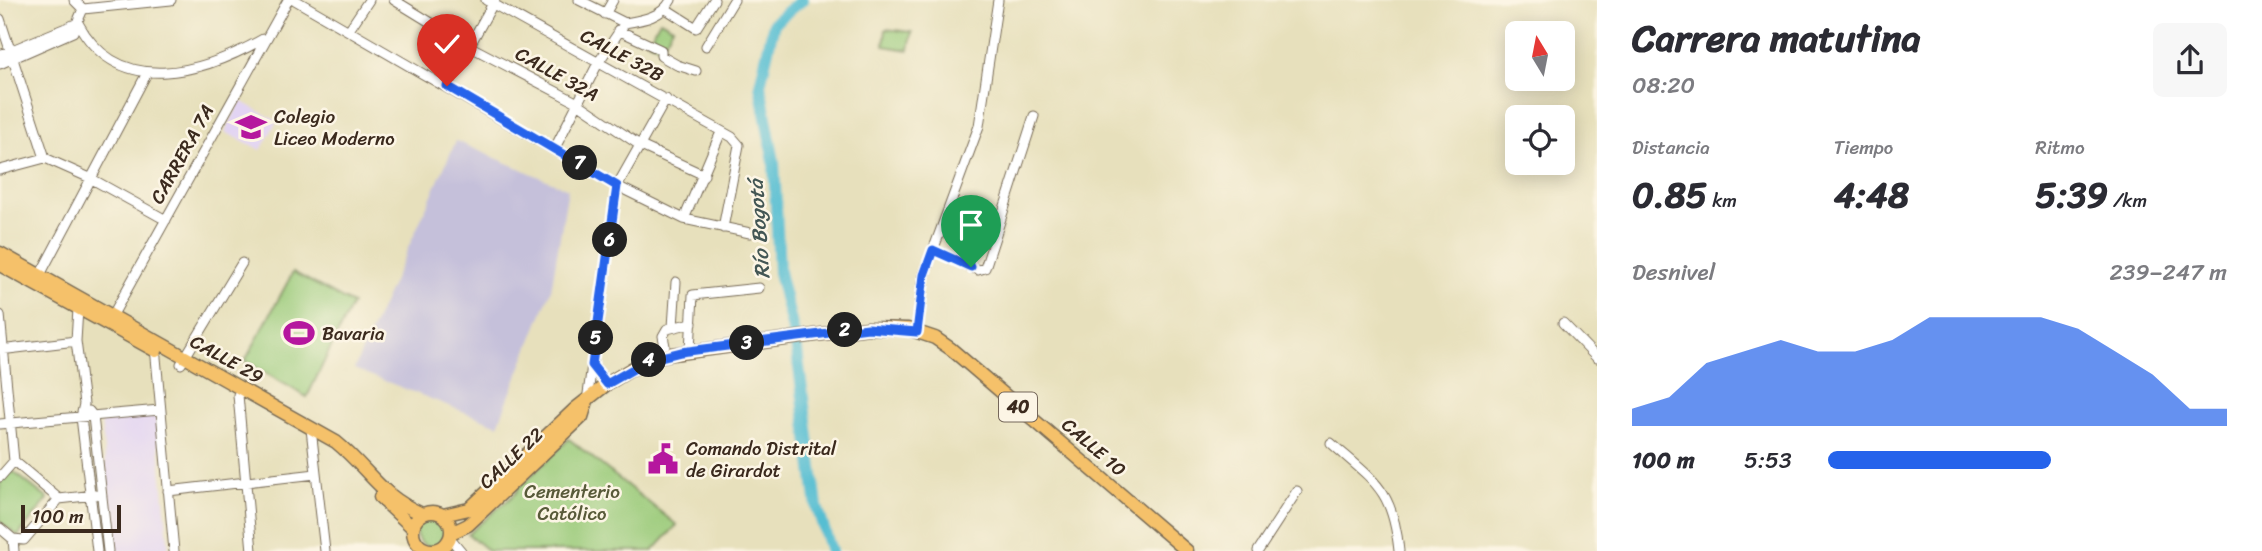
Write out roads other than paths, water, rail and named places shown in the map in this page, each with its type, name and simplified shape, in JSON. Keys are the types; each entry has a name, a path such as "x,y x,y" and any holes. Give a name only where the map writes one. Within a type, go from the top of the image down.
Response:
{"main road":[{"name":"CALLE 29","path":"0,253 110,320 354,457 389,497 422,514"},
{"name":"CALLE 29","path":"0,265 78,309 110,320"},
{"name":"CALLE 10","path":"771,340 868,328 917,332 935,338 1187,551"},
{"name":"CALLE 22","path":"443,514 469,509 480,501 607,384 649,360 690,351 771,340"},
{"name":"CALLE 29","path":"184,361 311,433 348,460 386,504 412,527"},
{"name":"CALLE 22","path":"450,536 468,525 582,417 587,401"},
{"name":"40","path":"422,514 433,511 443,514"},
{"path":"412,527 422,514"},
{"path":"443,514 450,523 450,536"},
{"name":"40","path":"412,527 428,550 450,536"}],"street":[{"path":"171,0 78,3 78,23 91,46 116,62 147,73 187,72 215,64 264,39"},
{"name":"CARRERA 7A","path":"110,320 288,0"},
{"path":"295,0 617,186 684,219 750,233"},
{"path":"349,30 369,0"},
{"name":"CALLE 32A","path":"394,0 470,46 576,102 641,146 704,176"},
{"path":"579,0 662,50 661,56 696,71"},
{"path":"605,14 613,0"},
{"path":"555,148 576,102 622,27 645,20 666,9 671,0"},
{"path":"666,9 696,28 714,0"},
{"path":"706,46 734,0"},
{"path":"917,332 924,275 979,126 998,0"},
{"path":"447,86 491,1"},
{"name":"CALLE 32B","path":"491,1 666,99 739,145 723,228"},
{"path":"0,19 45,158"},
{"path":"0,64 12,55 78,23"},
{"path":"0,55 12,55"},
{"path":"40,275 147,73"},
{"path":"587,401 617,186 666,99"},
{"path":"933,250 978,270 985,268 1034,116"},
{"path":"684,219 721,132"},
{"path":"0,170 45,158 90,178 166,220"},
{"path":"184,361 242,263"},
{"path":"673,327 676,282"},
{"path":"690,351 693,295 759,288"},
{"path":"78,309 75,341 84,404 81,417 97,551"},
{"path":"0,315 5,424 14,461 59,499"},
{"path":"665,346 663,335 673,327 692,323"},
{"path":"1563,323 1597,358"},
{"path":"2,349 75,341"},
{"path":"155,345 174,551"},
{"path":"592,365 607,384"},
{"path":"238,394 251,551"},
{"path":"84,404 93,416 108,551"},
{"path":"5,424 160,410"},
{"path":"311,433 324,551"},
{"path":"1331,443 1379,486 1394,512 1399,551"},
{"path":"0,477 14,461"},
{"path":"168,491 316,474"},
{"path":"1258,551 1297,491"},
{"path":"24,540 59,499 102,494"},
{"path":"0,528 13,539 24,540"},
{"path":"450,536 461,551"},
{"path":"13,539 14,551"},
{"path":"24,540 26,551"}],"waterway":[{"name":"Río Bogotá","path":"802,0 774,23 760,85 774,162 779,272 796,343 817,507 831,551"}],"place":[{"name":"Colegio Liceo Moderno","path":"251,127"},
{"name":"Bavaria","path":"299,333"},
{"name":"Comando Distrital de Girardot","path":"663,459"}],"park label":[{"name":"Cementerio Católico","path":"572,502"}]}
